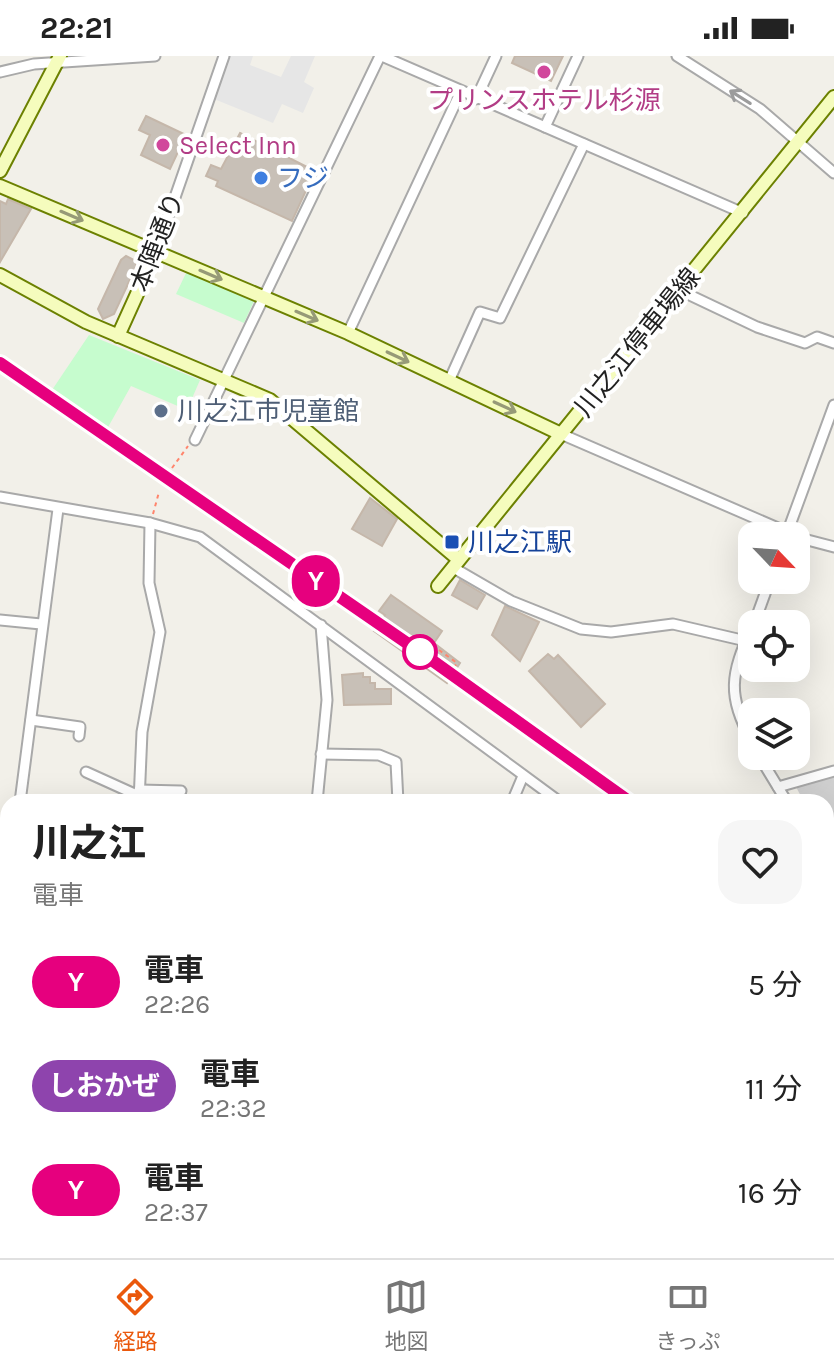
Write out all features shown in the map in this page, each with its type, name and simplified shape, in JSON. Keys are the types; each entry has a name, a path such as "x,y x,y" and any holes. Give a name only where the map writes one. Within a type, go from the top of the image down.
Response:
{"street":[{"path":"0,72 58,59 155,56"},
{"name":"本陣通り","path":"118,336 156,252 224,56"},
{"path":"195,440 381,56 743,213"},
{"path":"476,99 496,56"},
{"path":"545,127 578,56"},
{"path":"677,56 760,109 834,173"},
{"path":"0,171 58,59"},
{"path":"348,333 411,204 461,91"},
{"name":"川之江停車場線","path":"438,586 834,97"},
{"path":"449,381 480,312 500,318 584,144"},
{"path":"0,186 348,333 561,434 760,522"},
{"path":"0,275 118,336 226,379 286,412 455,563 511,601 581,629 611,632 673,624 738,639"},
{"path":"679,290 769,331 805,343 817,337 834,343"},
{"path":"794,522 834,405"},
{"path":"0,497 150,523 200,537 549,794"},
{"path":"21,794 58,509"},
{"path":"139,794 142,732 160,632 149,583 150,523"},
{"path":"810,541 834,547"},
{"path":"0,620 41,624"},
{"path":"318,794 327,700 321,625"},
{"path":"738,658 734,667 733,689 738,713"},
{"path":"31,720 80,727 79,736"},
{"path":"321,754 379,755 396,762 398,794"},
{"path":"768,770 782,794"},
{"path":"778,787 834,771"},
{"path":"86,772 135,794"},
{"path":"515,794 523,776"},
{"path":"156,794 181,791"}],"path":[{"path":"172,468 180,452 195,440"},
{"path":"150,523 159,492"},
{"path":"439,650 457,663 447,678"},
{"path":"429,666 463,690"}],"shaded area":[{"path":"230,56 253,56 250,65 281,77 291,56 315,56 304,82 314,88 303,113 282,104 273,123 214,99"},
{"path":"834,775 834,794 800,794 795,785"}],"green space":[{"path":"187,271 254,301 244,323 176,294"},
{"path":"89,335 200,380 187,410 131,386 107,429 52,390"}],"building":[{"name":"プリンスホテル杉源","path":"515,56 563,56 551,81 512,63"},
{"name":"Select Inn","path":"146,116 186,135 170,169 141,155 150,135 139,130"},
{"name":"フジ","path":"240,133 315,171 292,221 216,186 218,181 206,176 211,165 221,169"},
{"path":"8,199 31,209 0,262 0,201 6,204"},
{"path":"126,256 136,261 136,267 114,314 103,319 98,309 121,260"},
{"path":"370,498 397,519 382,546 352,529"},
{"path":"460,580 485,595 477,609 452,595"},
{"path":"391,595 442,631 434,643 460,663 447,683 374,631 385,615 379,611"},
{"path":"505,606 539,622 520,661 492,635"},
{"path":"548,654 554,659 558,655 605,704 581,727 529,671"},
{"path":"363,673 363,677 370,677 370,683 375,683 375,689 391,689 391,704 344,705 342,675"}],"railway":[{"path":"0,363 448,672"},
{"path":"452,674 619,794"}],"train":[{"name":"Y","path":"0,363 433,661 619,794"}],"place":[{"name":"プリンスホテル杉源","path":"544,72"},
{"name":"Select Inn","path":"163,145"},
{"name":"フジ","path":"261,178"},
{"name":"川之江市児童館","path":"161,411"},
{"name":"川之江駅","path":"452,542"}]}
